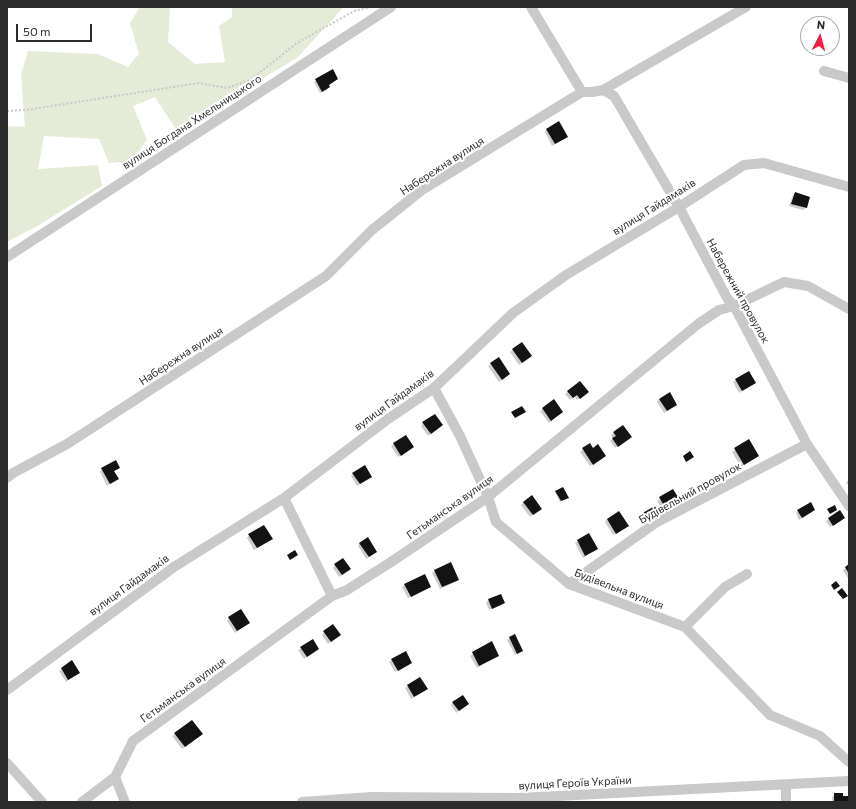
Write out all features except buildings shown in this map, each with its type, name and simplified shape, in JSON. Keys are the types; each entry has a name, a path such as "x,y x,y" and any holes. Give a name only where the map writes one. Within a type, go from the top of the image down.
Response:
{"street":[{"name":"вулиця Богдана Хмельницького","path":"7,257 390,7"},
{"path":"531,7 582,92"},
{"name":"Набережна вулиця","path":"7,478 13,473 67,444 326,276 372,230 422,190 582,92 603,90 746,7"},
{"path":"824,71 849,78"},
{"name":"Набережний провулок","path":"603,90 614,96 680,207 727,298 734,306 807,444 849,506"},
{"name":"вулиця Гайдамаків","path":"7,690 174,567 284,498 388,419 434,388 513,314 566,275 680,207 744,165 764,163 849,187"},
{"name":"Гетьманська вулиця","path":"82,802 115,777 133,741 332,596 347,590 488,498 698,324 719,310 734,306 784,282 808,286 849,309"},
{"name":"Будівельна вулиця","path":"434,388 460,436 488,498 496,522 569,584 685,627 770,715 820,736 849,762"},
{"name":"Будівельний провулок","path":"569,584 657,522 807,444"},
{"path":"284,498 332,596"},
{"path":"685,627 724,587 747,574"},
{"path":"7,763 42,802"},
{"path":"115,777 125,802"},
{"name":"вулиця Героїв України","path":"302,802 371,797 518,798 849,781"},
{"path":"786,785 786,802"}],"path":[{"path":"7,111 26,110 199,83 227,88 250,80 297,43 354,11 372,7"}],"green space":[{"path":"140,7 170,7 168,42 195,64 225,62 219,26 232,17 232,7 344,7 297,58 175,128 155,97 133,106 147,140 131,161 109,163 99,139 44,136 38,169 98,165 102,186 39,225 7,242 7,126 25,127 21,75 28,51 98,54 128,67 139,54 130,23"}]}
